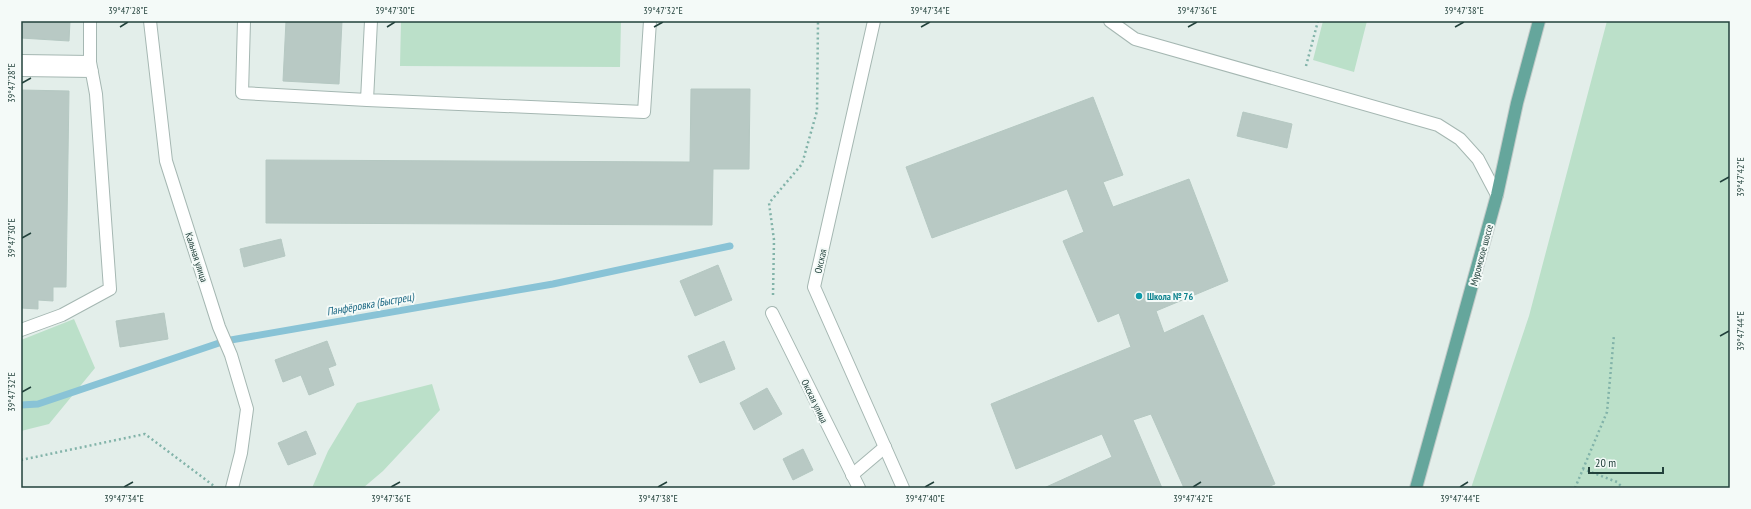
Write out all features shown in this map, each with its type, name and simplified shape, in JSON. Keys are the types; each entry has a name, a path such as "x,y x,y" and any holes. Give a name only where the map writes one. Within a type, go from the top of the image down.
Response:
{"main road":[{"name":"Муромское шоссе","path":"1416,488 1497,195 1517,104 1539,21"}],"street":[{"path":"21,330 62,315 110,289 96,94 91,67 90,21"},
{"name":"Кальная улица","path":"150,21 166,162 219,327 231,354 247,410 241,453 232,488"},
{"path":"244,21 242,93 644,112 650,21"},
{"path":"366,100 371,21"},
{"name":"Окская","path":"874,21 814,287 903,488"},
{"path":"1110,21 1135,39 1438,125 1460,139 1478,159 1497,195"},
{"path":"21,61 91,67"},
{"path":"21,70 91,67"},
{"name":"Окская улица","path":"772,313 859,488"},
{"path":"852,475 885,447"}],"path":[{"path":"772,313 774,240 769,203 802,164 817,111 818,21"},
{"path":"1306,66 1318,21"},
{"path":"1575,488 1607,412 1614,335"},
{"path":"21,460 146,434 217,488"},
{"path":"1583,469 1617,482 1623,488"}],"green space":[{"path":"401,21 621,21 620,67 400,66"},
{"path":"1323,21 1367,21 1354,72 1313,60"},
{"path":"1607,21 1730,21 1730,488 1471,488 1529,316"},
{"path":"74,319 95,368 49,424 21,431 21,340"},
{"path":"432,384 440,410 383,471 363,488 312,488 328,451 357,403"}],"building":[{"path":"21,21 70,21 69,41 21,38"},
{"path":"286,21 342,21 339,84 283,81"},
{"path":"691,89 750,89 749,169 713,169 712,225 266,223 266,160 690,162"},
{"path":"21,90 69,91 66,287 53,287 53,301 38,300 38,309 21,308"},
{"name":"Школа № 76","path":"1093,97 1123,175 1103,182 1113,207 1189,179 1228,281 1156,311 1164,333 1203,315 1275,484 1265,488 1184,488 1151,414 1133,420 1162,488 1044,488 1112,457 1102,434 1016,469 991,404 1131,347 1119,313 1098,322 1063,241 1084,232 1067,189 932,238 906,167"},
{"path":"1243,112 1292,124 1287,148 1237,136"},
{"path":"281,239 285,256 244,267 240,249"},
{"path":"718,265 732,300 695,316 680,281"},
{"path":"164,313 168,339 120,347 116,321"},
{"path":"327,341 336,365 328,368 334,385 309,395 301,375 283,382 275,360"},
{"path":"724,341 735,369 700,383 688,356"},
{"path":"767,388 782,414 754,430 740,403"},
{"path":"306,431 316,454 288,465 278,443"},
{"path":"803,449 813,470 793,480 783,459"}],"waterway":[{"name":"Панфёровка (Быстрец)","path":"21,405 38,404 225,341 553,284 730,246"}],"place":[{"name":"Школа № 76","path":"1139,296"}]}
